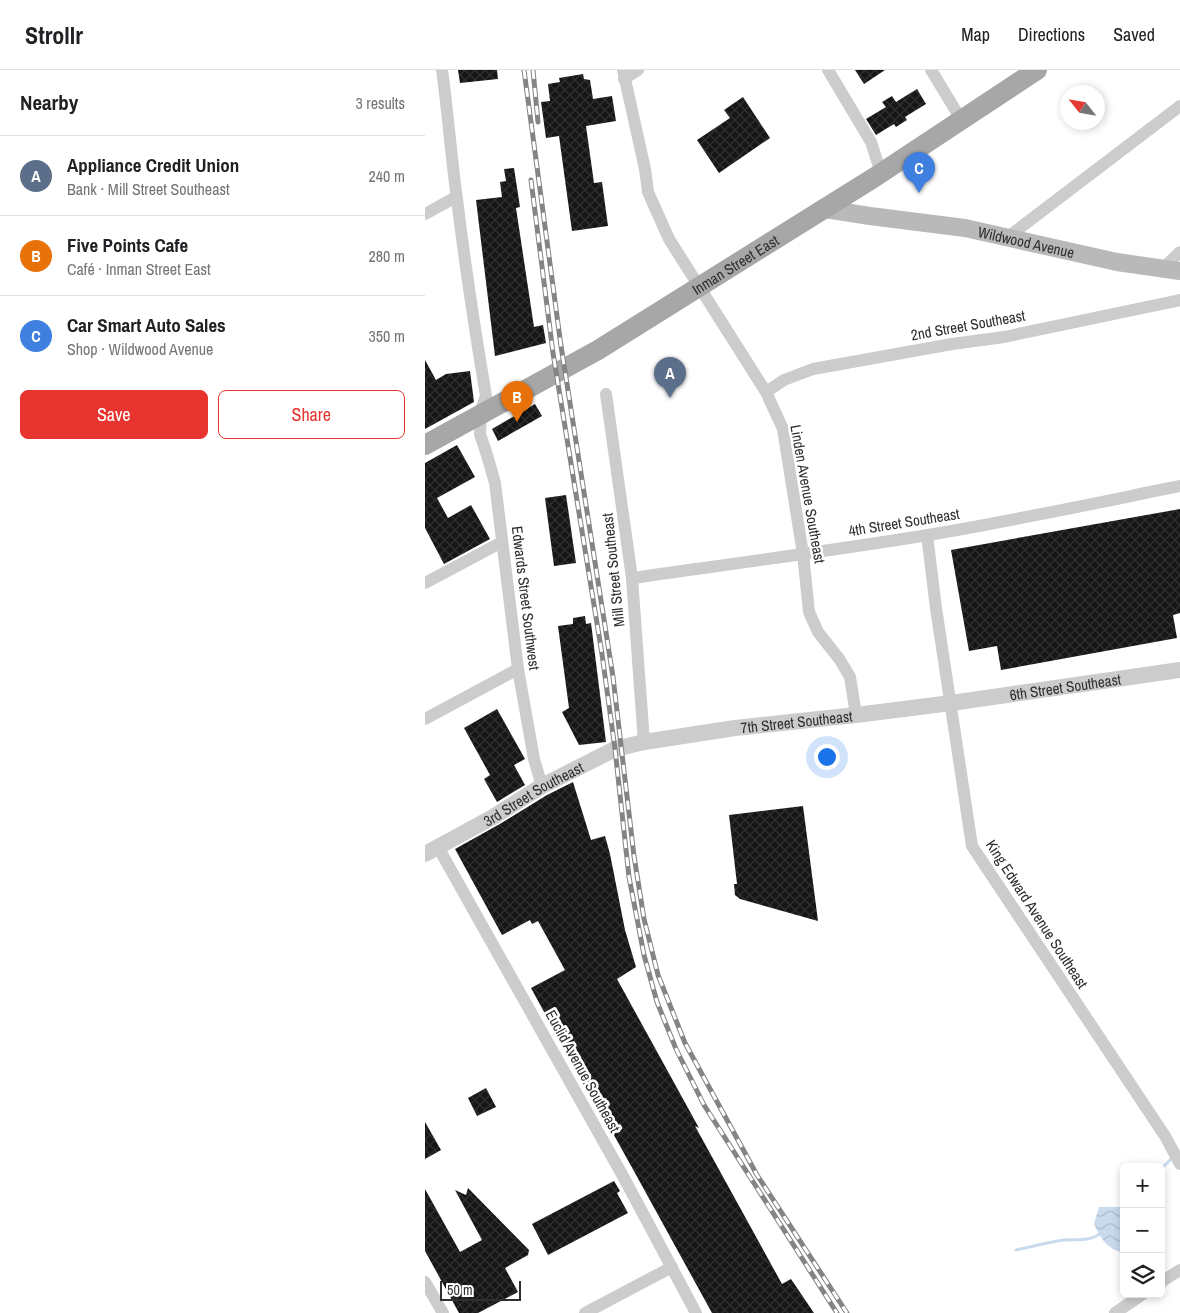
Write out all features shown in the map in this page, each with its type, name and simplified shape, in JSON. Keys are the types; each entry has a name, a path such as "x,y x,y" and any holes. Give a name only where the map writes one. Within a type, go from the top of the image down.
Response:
{"main road":[{"name":"Inman Street East","path":"425,445 598,350 825,209 962,121 1014,76 1037,70"},
{"path":"870,216 861,200 864,189 878,175"},
{"name":"Wildwood Avenue","path":"825,209 965,228 1117,262 1180,271"}],"street":[{"name":"Edwards Street Southwest","path":"442,70 467,278 486,396 481,408 480,434 495,483 518,669 534,759 542,786"},
{"path":"623,74 638,70"},
{"path":"828,70 871,142 878,175"},
{"path":"931,70 962,121"},
{"name":"Linden Avenue Southeast","path":"623,74 645,169 648,192 669,239 766,392 783,429 803,554 809,612 818,632 840,660 850,677 856,715"},
{"path":"994,234 1009,237 1180,106"},
{"path":"425,214 457,197"},
{"path":"1162,268 1180,252"},
{"name":"2nd Street Southeast","path":"766,392 784,380 813,369 952,344 1004,337 1180,300"},
{"name":"Mill Street Southeast","path":"607,394 632,578 645,742"},
{"name":"4th Street Southeast","path":"632,578 927,535 1026,518 1180,486"},
{"name":"King Edward Avenue Southeast","path":"927,535 936,608 972,846 1165,1136 1180,1164"},
{"path":"425,583 502,542"},
{"path":"425,719 518,669"},
{"name":"6th Street Southeast","path":"951,703 1180,670"},
{"name":"7th Street Southeast","path":"645,742 735,728 951,703"},
{"name":"3rd Street Southeast","path":"431,851 493,817 542,786 615,749 645,742"},
{"name":"Euclid Avenue Southeast","path":"431,851 625,1178 696,1313"},
{"path":"585,1313 672,1267"},
{"path":"1165,1279 1180,1270"},
{"path":"425,1282 443,1313"},
{"path":"1115,1313 1137,1298"}],"water":[{"path":"1099,1207 1120,1207 1120,1252 1105,1243 1094,1224"}],"building":[{"path":"458,70 497,70 498,79 460,83"},
{"path":"855,70 885,70 864,84"},
{"path":"583,74 584,79 590,80 593,99 612,96 616,121 586,126 594,183 602,182 608,226 572,231 559,136 546,138 541,102 550,101 548,84 560,82 559,78"},
{"path":"917,89 926,104 905,117 907,120 896,127 894,124 876,135 866,119 886,107 882,102 892,96 896,102"},
{"path":"743,97 770,138 719,173 697,140 730,118 724,110"},
{"path":"514,168 520,207 516,208 534,327 543,325 546,343 495,356 476,200 502,197 500,182 506,181 504,169"},
{"path":"425,360 436,380 446,374 470,371 474,402 425,429"},
{"path":"535,404 542,416 498,441 492,429"},
{"path":"457,445 475,477 437,498 448,518 471,505 490,539 444,564 425,528 425,463"},
{"path":"566,495 576,563 554,566 545,498"},
{"path":"1180,509 1180,613 1173,615 1177,638 1001,670 997,646 969,651 951,550"},
{"path":"585,616 586,624 591,623 606,742 579,745 562,712 569,708 558,626 573,624 573,618"},
{"path":"497,709 525,759 514,765 525,785 497,802 484,779 490,775 464,728"},
{"path":"573,782 591,840 605,836 625,930 636,967 617,979 782,1284 791,1279 814,1313 712,1313 531,988 565,970 538,921 532,924 530,920 502,935 455,849 547,795"},
{"path":"803,806 818,921 740,899 735,895 734,884 737,884 729,815"},
{"path":"486,1088 496,1107 477,1116 468,1098"},
{"path":"425,1122 441,1150 425,1159"},
{"path":"614,1181 620,1191 617,1193 628,1213 548,1255 532,1224"},
{"path":"468,1188 529,1250 528,1255 505,1268 518,1292 478,1313 459,1313 425,1251 425,1189 460,1252 482,1240 455,1190 466,1195"}],"waterway":[{"path":"1165,1165 1172,1158"},
{"path":"1016,1250 1064,1240 1089,1239 1102,1232"}],"railway":[{"path":"524,70 561,346 613,677 634,856 644,919 658,975 685,1043 757,1175 847,1313"},
{"path":"533,70 538,122"},
{"path":"531,180 553,353 602,654 629,877 644,955 657,1002 676,1049 704,1105 837,1313"}],"place":[{"name":"Car Smart Auto Sales","path":"919,193"},
{"name":"Appliance Credit Union","path":"670,398"},
{"name":"Five Points Cafe","path":"517,422"}]}
